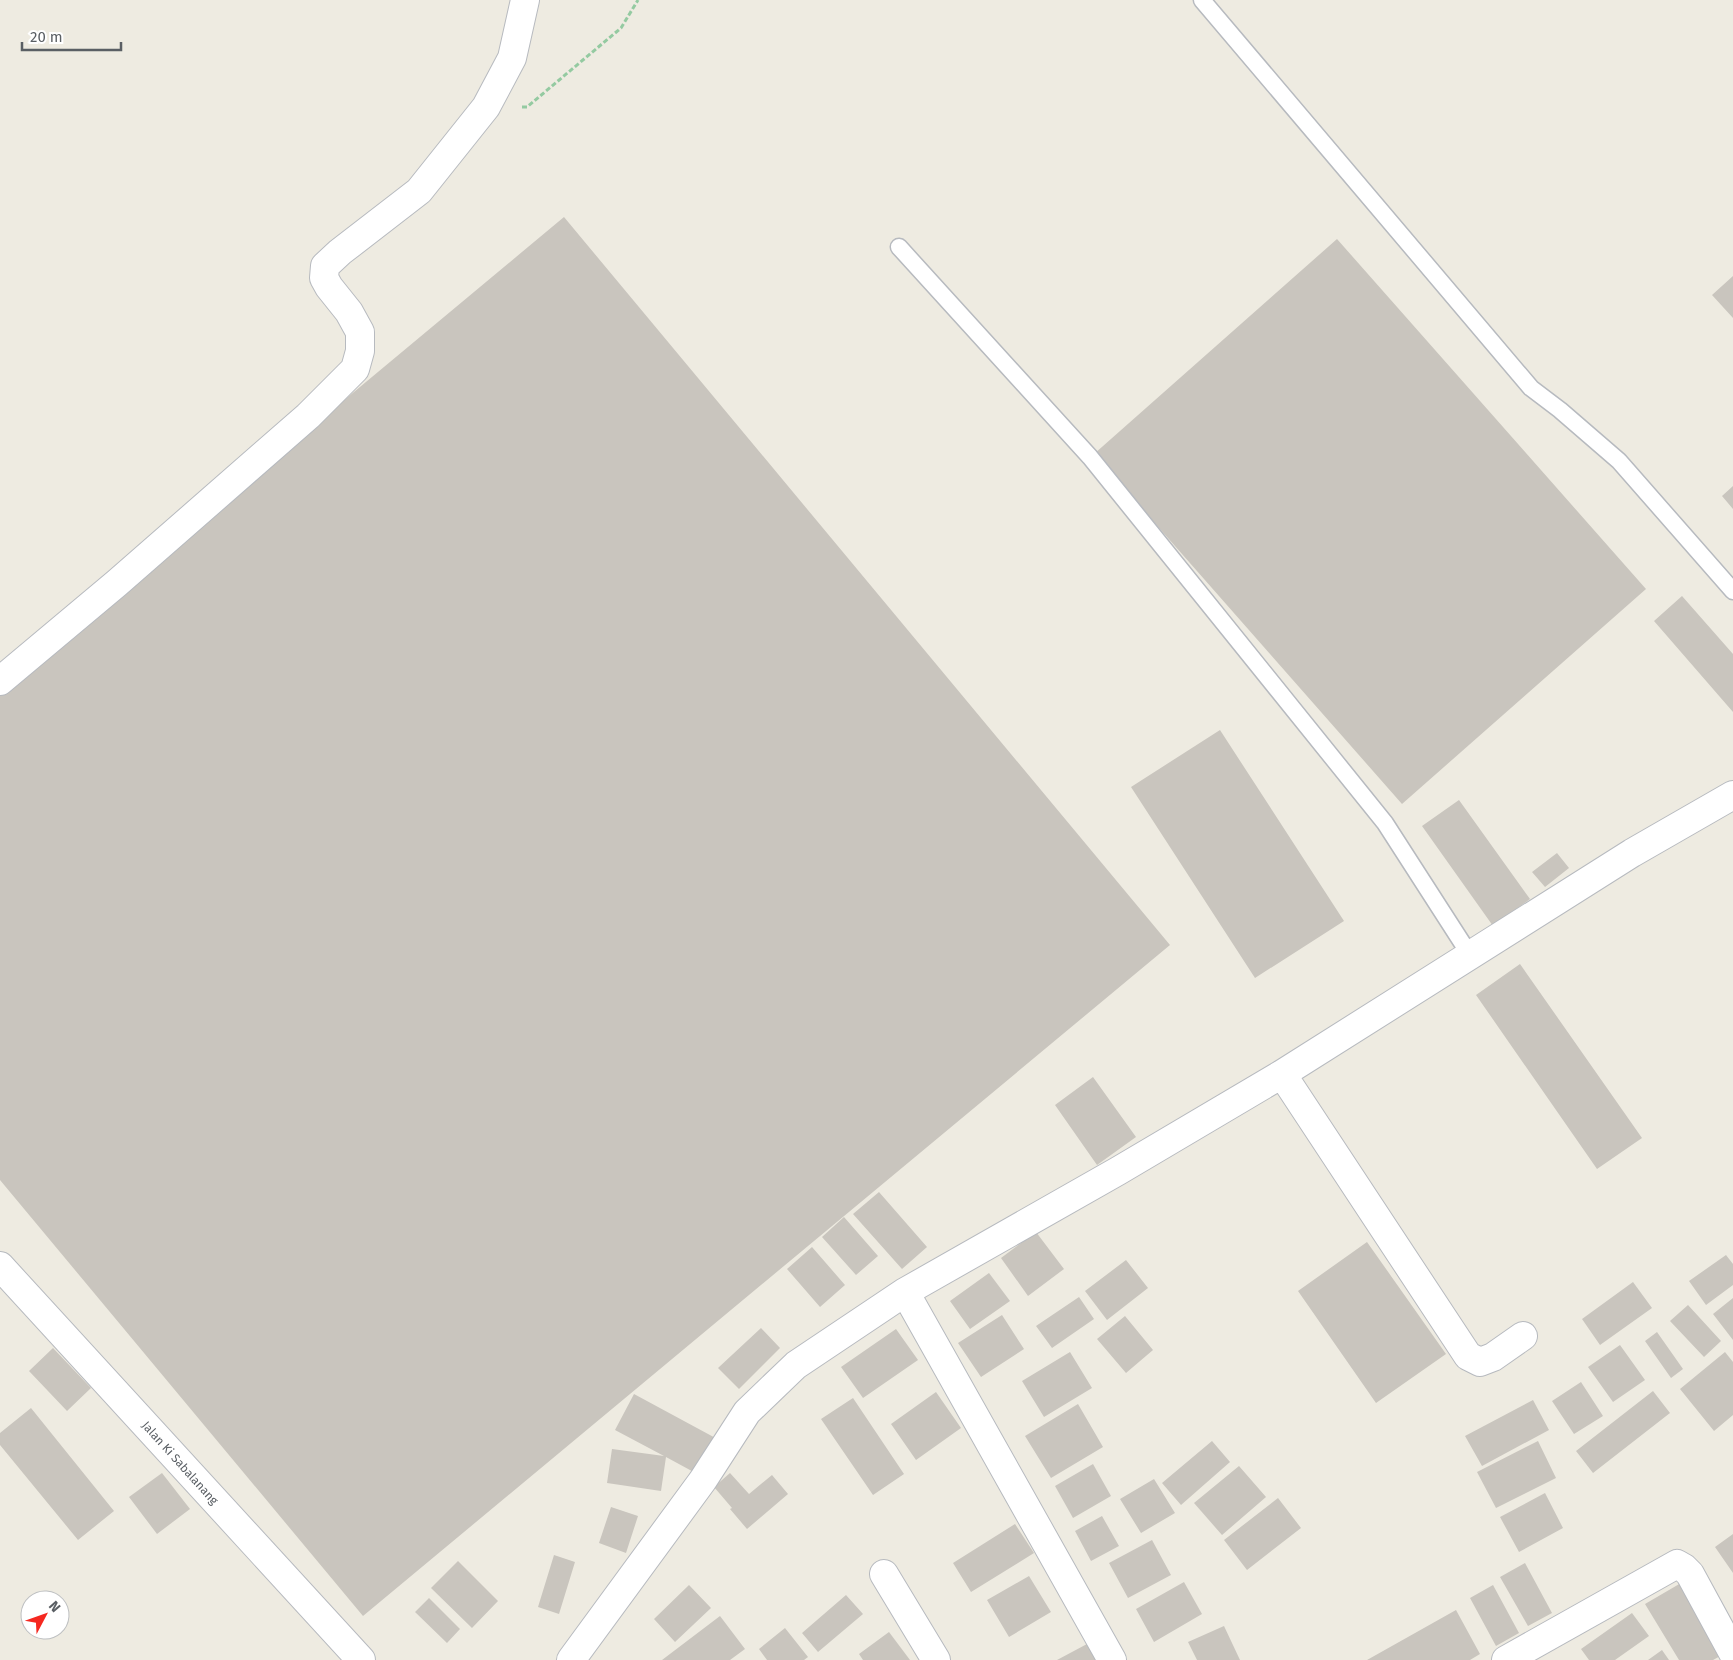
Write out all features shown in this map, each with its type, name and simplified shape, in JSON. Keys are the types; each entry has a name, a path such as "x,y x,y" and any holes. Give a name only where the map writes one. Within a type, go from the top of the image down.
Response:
{"street":[{"path":"0,681 117,583 308,416 355,369 360,351 360,332 349,312 324,278 326,266 340,252 419,191 486,108 512,58 525,0"},
{"path":"571,1660 704,1480 746,1412 796,1365 905,1292 1118,1171 1282,1074 1632,853 1733,795"},
{"path":"1282,1074 1468,1356 1480,1362 1493,1357 1523,1336"},
{"name":"Jalan Ki Sabalanang","path":"0,1266 361,1660"},
{"path":"905,1292 1112,1660"},
{"path":"1506,1660 1677,1564 1690,1574 1733,1653"},
{"path":"884,1574 936,1660"}],"lane":[{"path":"1202,0 1531,388 1560,410 1619,461 1733,591"},
{"path":"900,247 1090,457 1373,808 1385,823 1470,955"}],"path":[{"path":"486,108 527,107 620,28 638,0"}],"building":[{"path":"564,217 1170,945 363,1616 0,1180 0,687"},
{"path":"1337,239 1646,589 1402,804 1094,454"},
{"path":"1733,276 1733,318 1712,295"},
{"path":"1733,486 1733,509 1722,496"},
{"path":"1682,596 1733,654 1733,712 1654,621"},
{"path":"1220,730 1344,921 1255,978 1131,787"},
{"path":"1459,800 1530,899 1493,926 1422,826"},
{"path":"1557,853 1569,868 1545,887 1532,872"},
{"path":"1520,964 1642,1138 1597,1169 1476,995"},
{"path":"1093,1077 1136,1137 1097,1165 1055,1105"},
{"path":"879,1192 927,1247 902,1269 853,1214"},
{"path":"844,1217 878,1256 856,1275 822,1237"},
{"path":"1036,1232 1064,1269 1028,1296 1001,1258"},
{"path":"1367,1242 1446,1354 1376,1403 1298,1291"},
{"path":"812,1247 845,1285 820,1307 787,1269"},
{"path":"1726,1255 1733,1264 1733,1285 1706,1305 1689,1281"},
{"path":"1126,1260 1148,1288 1107,1320 1085,1291"},
{"path":"989,1273 1010,1301 970,1329 950,1301"},
{"path":"1633,1282 1652,1308 1600,1345 1582,1319"},
{"path":"1079,1297 1094,1319 1052,1348 1036,1326"},
{"path":"1733,1298 1733,1340 1713,1314"},
{"path":"1688,1305 1721,1341 1704,1357 1670,1321"},
{"path":"1002,1315 1024,1349 981,1377 958,1343"},
{"path":"1125,1316 1153,1350 1126,1373 1097,1339"},
{"path":"761,1328 780,1348 739,1389 718,1368"},
{"path":"896,1329 918,1360 863,1398 841,1367"},
{"path":"1657,1332 1683,1369 1671,1378 1645,1341"},
{"path":"1620,1345 1645,1380 1613,1402 1588,1367"},
{"path":"53,1348 91,1388 67,1411 29,1371"},
{"path":"1070,1352 1092,1388 1044,1417 1022,1381"},
{"path":"1725,1352 1733,1362 1733,1415 1714,1431 1680,1389"},
{"path":"1581,1382 1603,1416 1574,1434 1552,1401"},
{"path":"1653,1391 1670,1413 1593,1473 1576,1451"},
{"path":"936,1392 961,1428 916,1460 891,1424"},
{"path":"634,1394 721,1441 701,1476 666,1457 661,1491 607,1483 612,1449 664,1456 615,1430"},
{"path":"853,1398 904,1474 873,1495 821,1419"},
{"path":"1533,1400 1549,1430 1482,1466 1465,1436"},
{"path":"1078,1404 1103,1447 1051,1478 1025,1436"},
{"path":"31,1408 114,1511 78,1540 0,1445 0,1433"},
{"path":"1212,1441 1230,1462 1181,1505 1162,1483"},
{"path":"1538,1441 1556,1478 1496,1508 1477,1472"},
{"path":"1093,1464 1111,1496 1073,1518 1055,1486"},
{"path":"1239,1466 1266,1497 1222,1535 1194,1503"},
{"path":"162,1473 190,1509 157,1534 129,1497"},
{"path":"730,1473 749,1494 772,1475 788,1494 747,1529 714,1487"},
{"path":"1154,1479 1175,1513 1141,1533 1120,1499"},
{"path":"1545,1493 1563,1528 1519,1552 1500,1517"},
{"path":"1278,1498 1301,1528 1247,1570 1224,1540"},
{"path":"611,1507 638,1516 626,1553 599,1543"},
{"path":"1102,1516 1119,1546 1091,1561 1075,1531"},
{"path":"1015,1524 1034,1553 971,1592 953,1563"},
{"path":"1733,1534 1733,1573 1715,1547"},
{"path":"1152,1540 1171,1575 1128,1598 1109,1563"},
{"path":"554,1555 575,1562 559,1614 538,1607"},
{"path":"458,1561 498,1601 472,1628 431,1588"},
{"path":"1525,1563 1552,1613 1528,1626 1500,1577"},
{"path":"1029,1576 1051,1612 1009,1637 987,1600"},
{"path":"1184,1582 1202,1614 1154,1642 1136,1609"},
{"path":"1681,1583 1724,1654 1713,1660 1679,1660 1645,1604"},
{"path":"689,1585 711,1608 675,1642 654,1619"},
{"path":"1493,1585 1519,1633 1496,1646 1470,1598"},
{"path":"846,1595 863,1614 818,1652 802,1633"},
{"path":"429,1598 460,1629 447,1643 415,1612"},
{"path":"1456,1610 1480,1654 1470,1660 1367,1660"},
{"path":"1632,1613 1649,1636 1615,1660 1589,1660 1581,1649"},
{"path":"720,1616 745,1649 730,1660 662,1660"},
{"path":"1224,1626 1240,1660 1197,1660 1188,1642"},
{"path":"785,1628 808,1657 804,1660 767,1660 759,1649"},
{"path":"889,1632 910,1660 863,1660 859,1654"},
{"path":"1087,1644 1096,1660 1057,1660"},
{"path":"1662,1650 1669,1660 1648,1660"}]}
